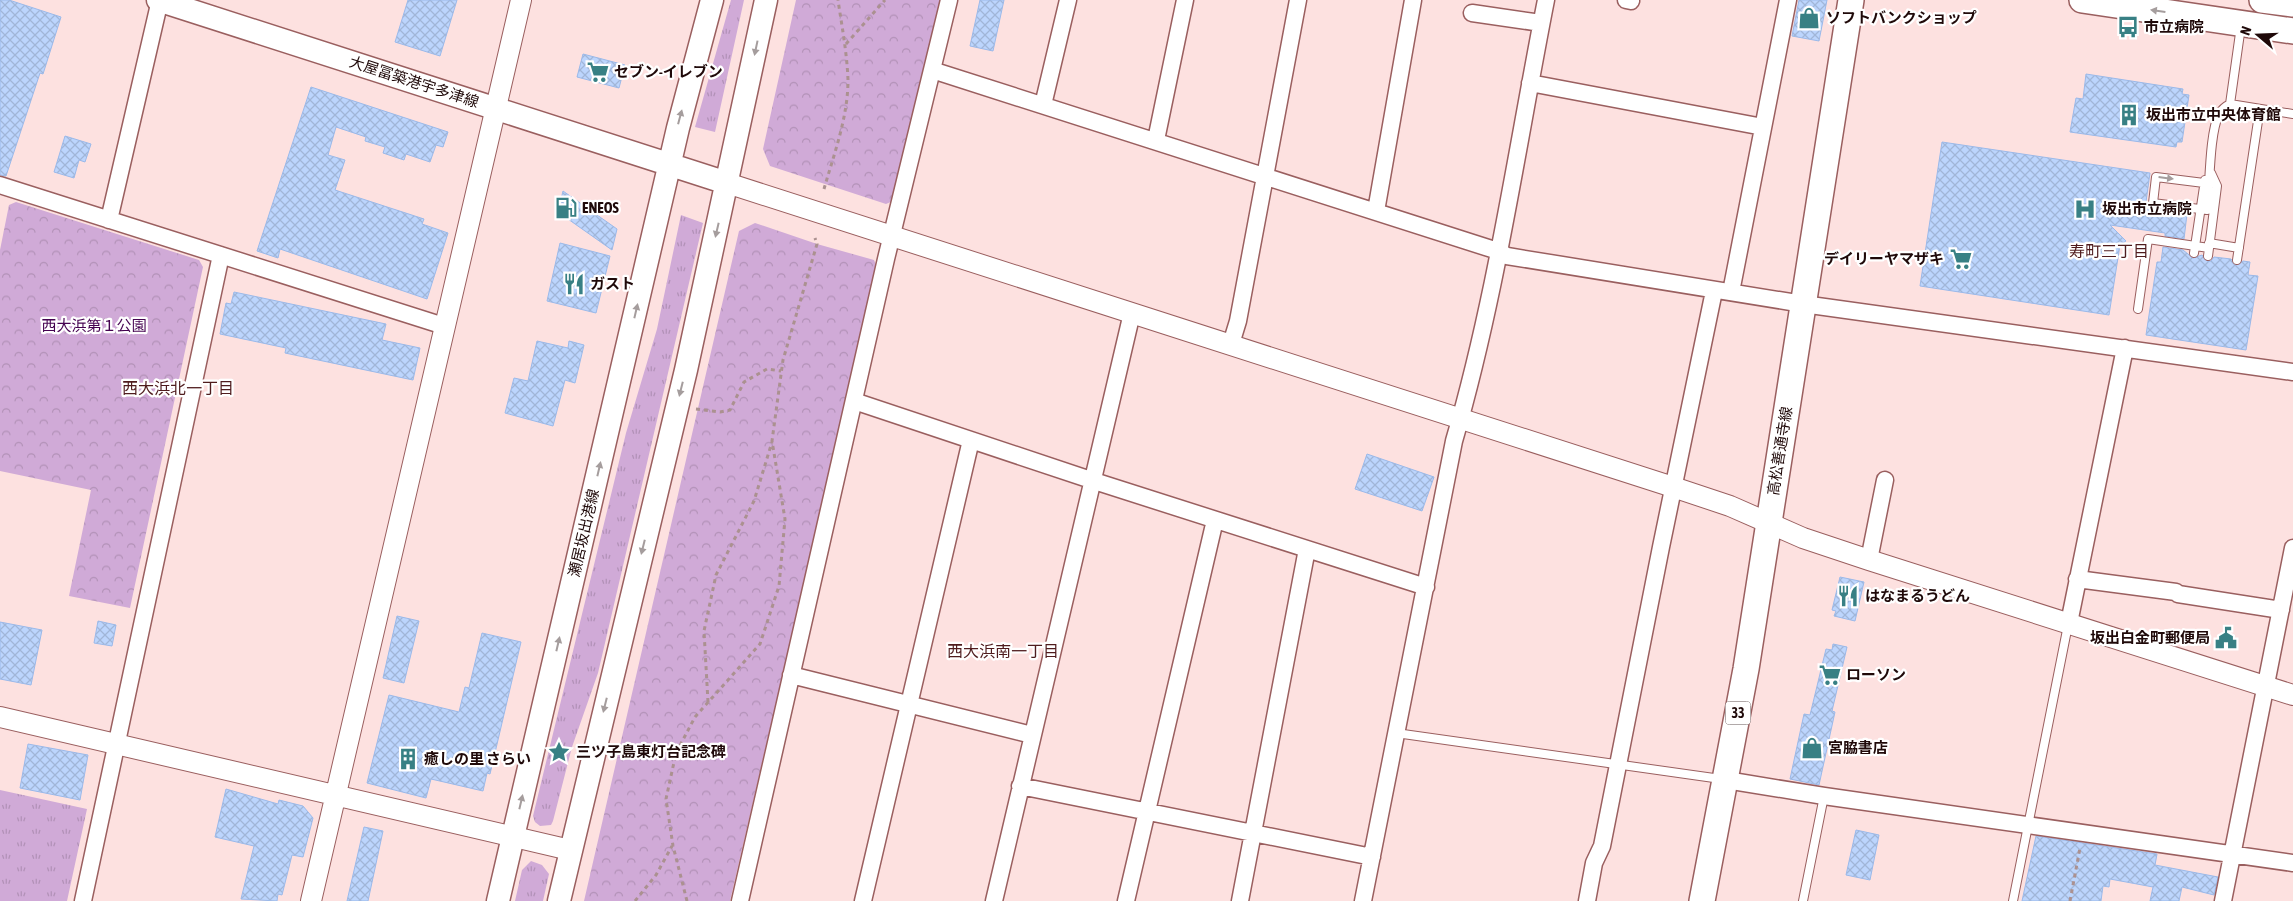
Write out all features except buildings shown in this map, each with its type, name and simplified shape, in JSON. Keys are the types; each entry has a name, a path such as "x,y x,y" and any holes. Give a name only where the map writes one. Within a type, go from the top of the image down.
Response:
{"main road":[{"name":"大屋冨築港宇多津線","path":"159,0 727,183"},
{"path":"559,901 686,370 766,0"},
{"name":"高松善通寺線","path":"1702,901 1746,669 1851,0"},
{"path":"2082,0 2293,31"},
{"path":"2262,0 2293,4"},
{"path":"670,165 711,3"},
{"name":"瀬居坂出港線","path":"498,901 670,165"}],"street":[{"path":"109,220 159,0"},
{"path":"311,901 521,0"},
{"path":"740,901 892,236 949,0"},
{"path":"1043,105 1068,0"},
{"path":"1156,140 1185,0"},
{"path":"1231,344 1238,321 1267,176 1298,0"},
{"path":"1376,211 1413,0"},
{"path":"1363,901 1454,441 1461,418 1498,251 1546,0"},
{"path":"1731,292 1788,0"},
{"path":"1472,13 1541,23"},
{"path":"932,70 1376,211 1498,251 1507,256 1714,291 2293,372"},
{"path":"1530,84 1763,126"},
{"path":"727,183 1674,487 1730,506 1803,538 2293,695"},
{"path":"0,185 444,326"},
{"path":"83,901 221,255"},
{"path":"1587,901 1594,863 1602,846 1714,291"},
{"path":"994,901 1091,480 1132,313"},
{"path":"2069,623 2125,348"},
{"path":"854,401 1091,480 1426,587"},
{"path":"863,901 971,440"},
{"path":"1869,560 1885,480"},
{"path":"1126,901 1215,520"},
{"path":"2223,901 2293,548"},
{"path":"1240,901 1307,549"},
{"path":"2077,579 2176,592 2178,594 2281,610"},
{"path":"791,675 1032,734"},
{"path":"0,717 570,850"},
{"path":"1726,780 2028,826 2293,863"},
{"path":"1020,786 1372,857"}],"lane":[{"path":"2204,183 2156,177 2153,203 2207,210 2210,169 2217,120 2219,113 2230,104 2242,23"},
{"path":"2230,104 2293,114"},
{"path":"2237,260 2258,121"},
{"path":"2194,250 2204,183 2210,169"},
{"path":"2209,249 2218,186 2210,169"},
{"path":"2138,308 2148,239 2194,250 2239,248"},
{"path":"2013,901 2069,623"},
{"path":"1396,733 1726,780"},
{"path":"1803,901 1824,796"}],"path":[{"path":"824,189 842,125 848,82 846,44 838,0"},
{"path":"846,44 885,0"},
{"path":"708,703 704,631 716,575 754,501 772,441 781,371 817,244 815,238"},
{"path":"693,408 720,412 730,410 744,382 768,369 781,371"},
{"path":"687,901 673,846 666,799 676,753 695,717 760,644 778,586 785,519 772,441"},
{"path":"2070,901 2083,834"},
{"path":"635,901 656,875 673,846"}],"green space":[{"path":"731,0 744,0 715,132 695,127"},
{"path":"796,0 941,0 893,201 886,204 770,166 763,149"},
{"name":"西大浜第１公園","path":"16,202 199,260 203,267 130,608 69,596 91,490 0,471 0,250 9,205"},
{"path":"681,215 703,223 598,673 572,747 553,821 551,825 540,826 535,822 533,816 626,433 657,329"},
{"path":"755,223 817,244 874,260 877,267 730,901 584,901 739,231"},
{"path":"0,790 87,809 67,901 0,901"},
{"path":"531,861 542,865 549,874 543,901 515,901 522,870"}],"place":[{"name":"ソフトバンクショップ","path":"1809,18"},
{"name":"市立病院","path":"2128,27"},
{"name":"セブン-イレブン","path":"598,72"},
{"name":"坂出市立中央体育館","path":"2129,115"},
{"name":"ENEOS","path":"566,208"},
{"name":"坂出市立病院","path":"2085,209"},
{"name":"デイリーヤマザキ","path":"1961,259"},
{"name":"ガスト","path":"574,284"},
{"name":"はなまるうどん","path":"1848,596"},
{"name":"坂出白金町郵便局","path":"2226,638"},
{"name":"ローソン","path":"1830,675"},
{"name":"宮脇書店","path":"1812,748"},
{"name":"三ツ子島東灯台記念碑","path":"559,752"},
{"name":"癒しの里 さらい","path":"408,759"}],"district":[{"name":"寿町三丁目","path":"2109,251"},
{"name":"西大浜北一丁目","path":"178,388"},
{"name":"西大浜南一丁目","path":"1003,651"}]}
